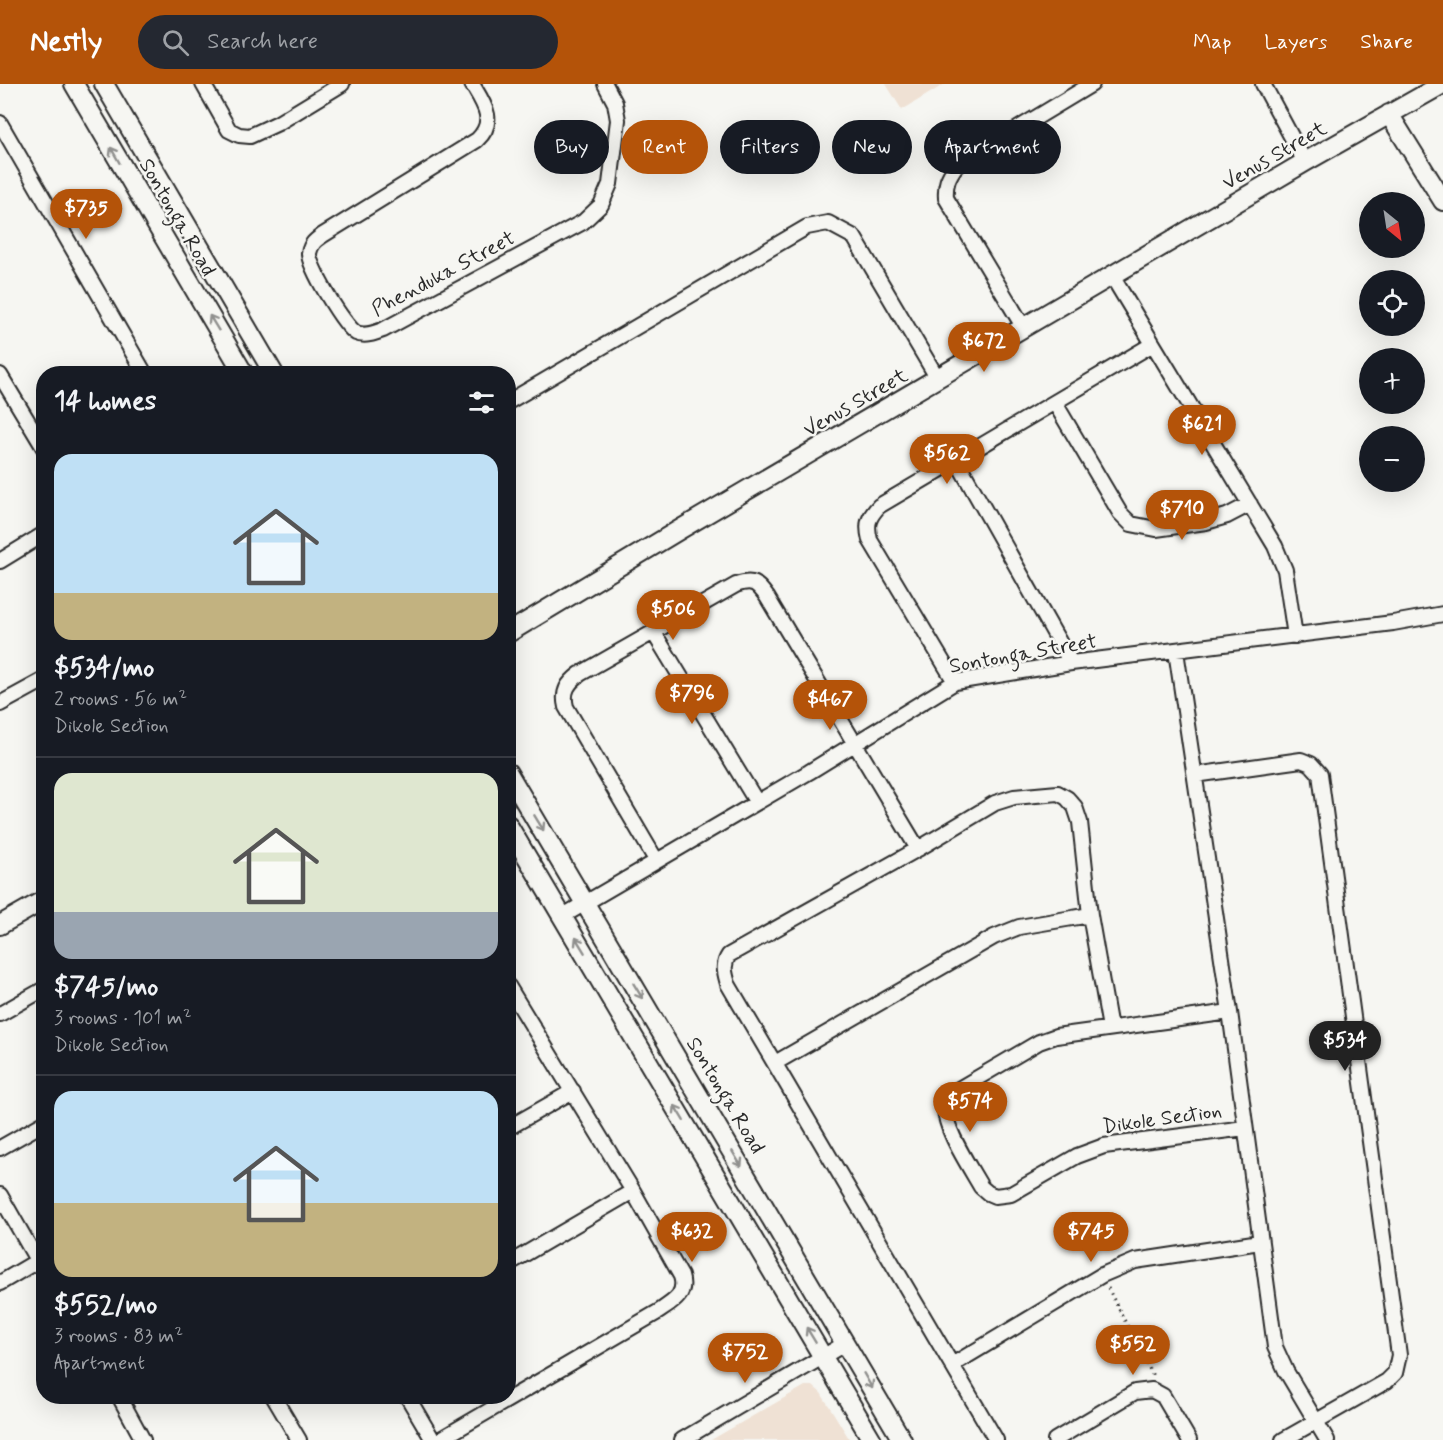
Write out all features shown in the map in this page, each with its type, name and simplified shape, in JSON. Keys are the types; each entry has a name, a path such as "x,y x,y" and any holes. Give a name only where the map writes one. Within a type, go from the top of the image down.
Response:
{"main road":[{"name":"Sontonga Road","path":"74,84 239,366"},
{"name":"Sontonga Road","path":"105,84 269,366"},
{"name":"Venus Street","path":"516,628 1305,162 1443,84"},
{"path":"1389,114 1443,201"},
{"name":"Sontonga Road","path":"516,786 902,1440"},
{"path":"516,838 872,1440"},
{"path":"0,925 36,905"}],"street":[{"path":"202,84 229,130 239,135 250,136 278,123 342,84"},
{"name":"Phenduka Street","path":"472,84 486,110 484,133 477,140 323,234 312,244 309,255 313,269 347,325 357,333 368,335 383,330 583,222 601,205 610,184 618,120 615,103 605,84"},
{"path":"1024,328 946,198 945,186 948,176 956,166 1092,84"},
{"path":"1263,84 1305,162"},
{"path":"0,123 140,366"},
{"path":"516,397 807,227 828,223 854,237 938,379"},
{"path":"1112,276 1275,546 1285,570 1295,636"},
{"path":"955,682 870,540 867,527 869,517 879,506 1153,344"},
{"path":"0,375 36,435"},
{"path":"1055,403 1120,513 1131,524 1156,529 1206,522 1227,516 1250,504"},
{"path":"957,461 1071,663"},
{"path":"0,561 36,539"},
{"path":"656,860 566,707 565,691 570,681 746,581 759,587 766,597 918,849"},
{"name":"Sontonga Street","path":"562,916 955,682 1071,663 1295,636 1443,614"},
{"path":"654,633 756,801"},
{"path":"1176,651 1230,1012 1275,1347 1286,1371 1326,1440"},
{"path":"0,704 36,684"},
{"path":"1195,776 1301,760 1315,768 1322,781 1399,1361 1395,1373 1387,1381 1283,1440"},
{"path":"996,1440 728,984 724,971 725,961 729,956 995,803 1014,797 1058,793 1068,798 1075,807 1080,822 1090,915 1110,1028"},
{"path":"775,1064 994,937 1019,927 1090,915"},
{"path":"0,1014 36,994"},
{"path":"516,999 633,1191 681,1276 683,1287 679,1296 658,1311 516,1395"},
{"name":"Dikole Section","path":"1230,1012 1056,1036 1039,1042 957,1090 949,1097 945,1120 981,1187 988,1193 1002,1196 1011,1194 1077,1156 1104,1146 1245,1128"},
{"path":"516,1123 573,1091"},
{"path":"0,1148 36,1128"},
{"path":"516,1259 633,1191"},
{"path":"0,1195 36,1253"},
{"path":"952,1365 1102,1275 1135,1261 1260,1242"},
{"path":"0,1283 36,1261"},
{"path":"682,1440 846,1343"},
{"path":"1055,1440 1135,1392 1152,1390 1163,1396 1189,1440"},
{"path":"123,1404 143,1440"},
{"path":"278,1404 299,1440"},
{"path":"412,1404 433,1440"},
{"path":"439,1440 500,1404"}],"path":[{"path":"1102,1275 1163,1396"}],"shaded area":[{"path":"886,84 945,84 902,110"},
{"path":"805,1386 813,1386 821,1393 850,1440 711,1440"}]}
